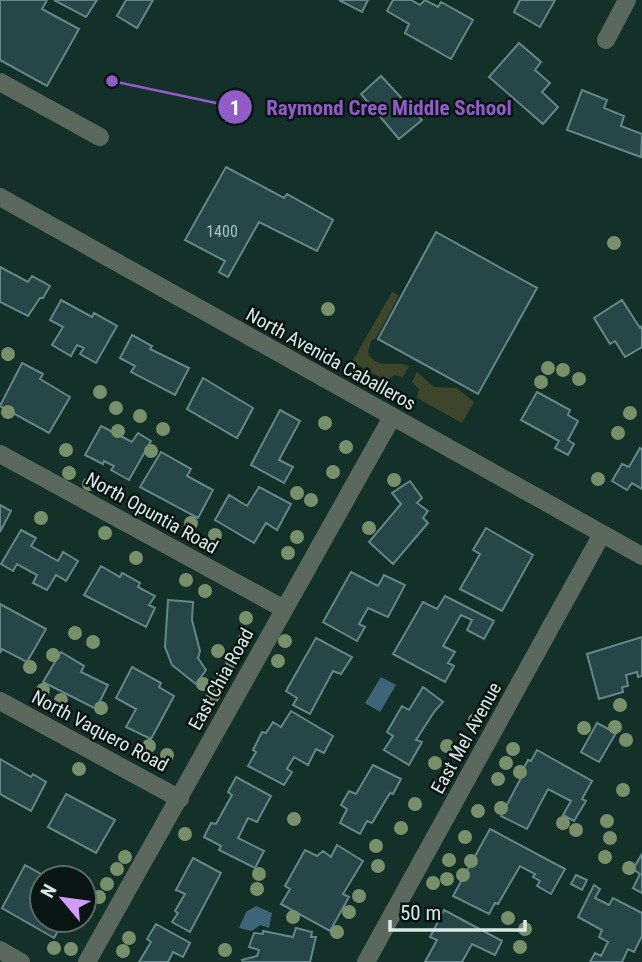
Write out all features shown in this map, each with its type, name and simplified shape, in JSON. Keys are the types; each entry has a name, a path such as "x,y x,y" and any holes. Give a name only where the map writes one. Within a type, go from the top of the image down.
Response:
{"street":[{"path":"606,40 627,0"},
{"path":"0,82 100,137"},
{"name":"North Avenida Caballeros","path":"0,197 642,556"},
{"name":"East Chia Road","path":"87,962 391,417"},
{"name":"North Opuntia Road","path":"0,454 284,609"},
{"name":"East Mel Avenue","path":"366,962 602,534"},
{"name":"North Vaquero Road","path":"0,701 180,799"},
{"path":"0,950 21,962"}],"green space":[{"path":"392,292 399,296 376,338 371,341 368,352 376,362 409,366 403,377 394,375 387,381 352,362"},
{"path":"417,372 434,387 457,388 474,402 462,423 417,398 419,389 412,382"}],"water":[{"path":"381,677 396,685 380,712 365,703"},
{"path":"256,906 272,913 269,928 260,925 252,931 239,928 246,912"}],"building":[{"path":"0,0 47,0 42,9 79,29 47,86 0,60"},
{"path":"54,0 97,0 86,17"},
{"path":"126,0 153,0 137,28 117,16"},
{"path":"339,0 368,0 362,12"},
{"path":"393,0 411,0 420,5 425,0 438,7 441,2 473,20 451,59 405,33 409,24 387,11"},
{"path":"520,0 555,0 540,27 514,12"},
{"path":"519,43 541,62 535,70 550,83 542,92 558,107 543,124 489,77"},
{"path":"381,76 422,120 399,139 361,94"},
{"path":"582,90 607,100 604,108 624,116 621,126 642,134 641,157 567,130"},
{"path":"226,167 284,198 287,194 333,220 317,251 259,222 228,277 219,272 225,261 185,240"},
{"path":"436,232 537,288 478,394 378,339"},
{"path":"0,267 28,282 32,276 50,286 28,316 0,302"},
{"path":"61,300 92,317 94,313 117,326 96,363 80,354 84,348 77,345 71,356 52,345 63,327 50,320"},
{"path":"622,300 640,328 642,326 642,347 625,357 615,341 610,344 594,318"},
{"path":"132,335 152,346 150,349 189,368 175,395 131,372 135,366 120,358"},
{"path":"22,363 43,374 40,379 70,397 49,433 0,406"},
{"path":"203,378 253,408 237,438 187,409"},
{"path":"537,392 570,410 568,415 578,421 568,440 574,444 568,455 555,448 559,441 521,420"},
{"path":"280,410 300,421 279,460 293,467 284,483 251,465"},
{"path":"101,426 132,442 138,433 151,441 129,480 111,470 114,466 85,455"},
{"path":"640,448 642,489 632,483 627,490 612,481 622,464 629,467"},
{"path":"161,452 191,469 187,476 213,490 198,518 140,487"},
{"path":"410,481 422,498 417,503 428,511 423,518 428,523 393,564 369,542 401,504 392,493"},
{"path":"259,487 291,504 277,530 266,523 254,543 215,520 229,495 247,506"},
{"path":"0,505 11,511 0,532"},
{"path":"486,528 533,555 502,611 460,589 480,554 473,550"},
{"path":"21,530 36,538 31,546 58,561 63,552 78,561 66,581 56,575 47,590 33,583 37,575 17,564 13,571 1,564"},
{"path":"101,566 120,577 122,573 140,583 138,587 155,596 149,605 155,608 146,627 84,595"},
{"path":"351,572 378,586 384,575 405,585 388,617 368,608 359,624 365,627 357,641 323,622"},
{"path":"445,596 494,621 484,639 467,630 472,620 461,615 443,646 455,652 448,663 454,666 445,682 393,654 423,602 437,609"},
{"path":"168,600 193,602 192,620 200,651 198,658 206,670 196,684 172,665 165,647"},
{"path":"0,604 46,629 27,662 2,649 0,653"},
{"path":"642,637 642,676 638,677 637,672 626,675 628,686 622,687 623,692 599,699 587,654"},
{"path":"316,638 352,657 341,674 333,671 310,714 293,705 297,698 286,691"},
{"path":"61,652 84,666 81,672 108,685 96,709 43,682"},
{"path":"132,667 161,683 159,687 174,696 151,739 126,727 136,709 116,698"},
{"path":"423,687 443,702 416,740 422,742 409,765 384,750 393,736 387,732 402,706 409,710"},
{"path":"291,711 333,736 324,753 316,749 308,765 294,757 287,769 292,772 284,785 248,766 262,732 266,733 273,722 281,727"},
{"path":"597,723 616,733 599,762 581,752"},
{"path":"537,750 592,781 582,799 586,801 574,821 563,815 571,801 548,789 527,829 501,816 528,760 531,761"},
{"path":"0,759 31,777 33,774 46,782 31,811 0,794"},
{"path":"373,765 401,779 372,823 367,821 360,834 340,823 347,809 341,805 349,791 356,794"},
{"path":"236,777 271,796 257,822 248,818 238,838 264,851 255,868 219,850 221,846 204,837 211,823 216,824 232,795 228,792"},
{"path":"66,794 115,820 96,853 48,827"},
{"path":"490,829 565,869 551,894 537,886 540,881 533,877 535,874 520,866 498,904 495,903 489,914 453,896"},
{"path":"337,845 363,861 343,894 349,897 330,931 281,904 290,889 285,886 305,850 317,856 323,851 331,857"},
{"path":"642,854 642,893 633,888 640,874 633,869"},
{"path":"193,858 221,873 190,932 172,922 185,894 176,890"},
{"path":"25,865 28,867 28,923 2,908"},
{"path":"576,875 587,880 582,890 571,884"},
{"path":"594,885 600,889 595,898 609,905 613,898 642,913 642,936 634,952 628,949 622,962 590,962 595,953 601,956 608,942 599,937 602,930 578,917"},
{"path":"444,910 502,941 495,955 472,944 462,962 425,962 437,940 430,937"},
{"path":"156,924 190,943 183,957 173,952 168,962 139,962 151,942 147,939"},
{"path":"296,928 312,932 311,937 316,937 310,962 243,962 242,960 257,956 259,950 249,947 254,933 263,934 263,931 293,937"}],"place":[{"name":"Raymond Cree Middle School","path":"112,81"}]}
